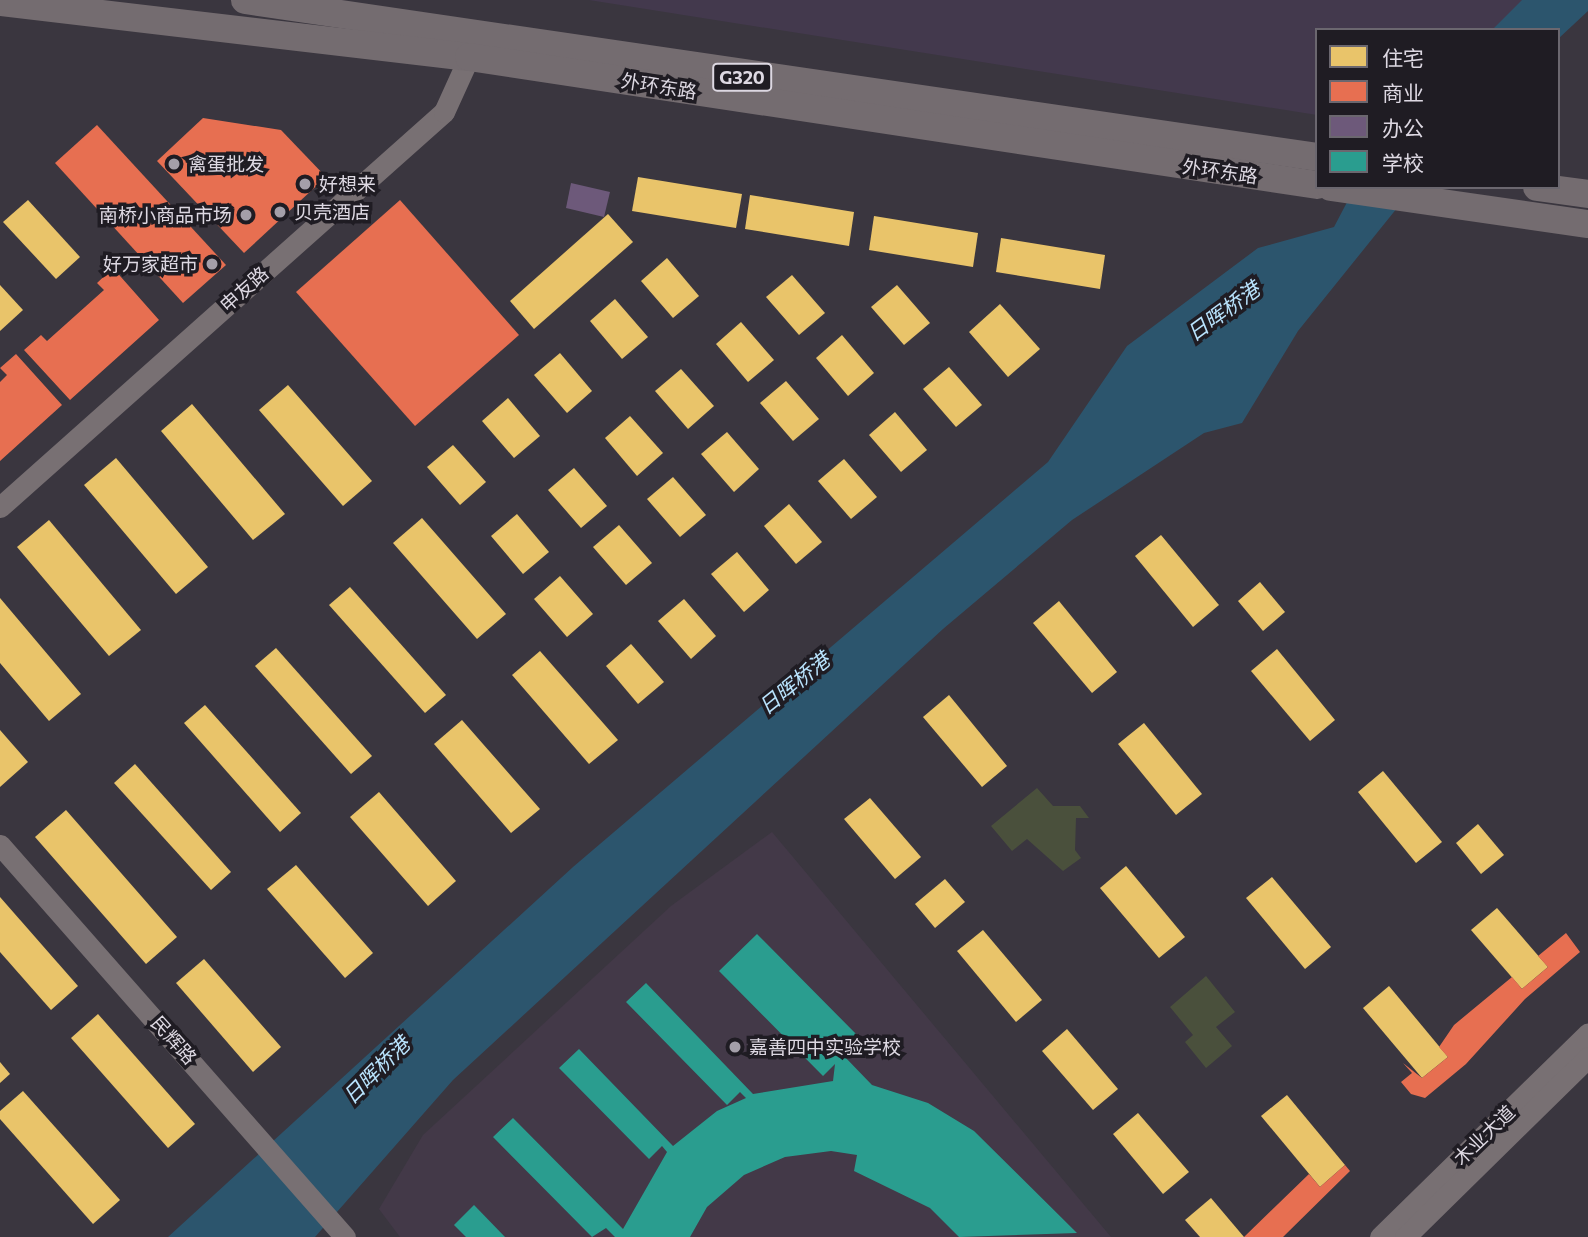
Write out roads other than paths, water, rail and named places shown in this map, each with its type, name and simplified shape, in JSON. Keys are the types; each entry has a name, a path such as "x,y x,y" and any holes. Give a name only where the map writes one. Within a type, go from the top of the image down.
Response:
{"highway":[{"name":"外环东路","path":"245,0 1237,160 1315,184"},
{"name":"外环东路","path":"0,2 469,57 1237,160 1315,157"},
{"path":"1345,189 1587,224"},
{"path":"1552,189 1588,194"}],"street":[{"name":"申友路","path":"0,507 444,112 469,57"},
{"name":"民辉路","path":"0,845 259,1135 345,1237"},
{"name":"木业大道","path":"1380,1237 1588,1033"},
{"name":"木业大道","path":"1405,1237 1588,1057"}],"water":[{"path":"1522,0 1588,0 1588,11 1560,37 1560,28 1494,28"},
{"name":"日晖桥港","path":"1354,189 1412,189 1298,331 1242,423 1204,433 1072,520 943,629 453,1080 315,1237 168,1237 573,867 1048,462 1127,346 1258,248 1334,227"}],"place":[{"name":"禽蛋批发","path":"174,164"},
{"name":"好想来","path":"305,184"},
{"name":"贝壳酒店","path":"280,212"},
{"name":"南桥小商品市场","path":"246,215"},
{"name":"好万家超市","path":"212,264"},
{"name":"嘉善四中实验学校","path":"735,1047"}]}
